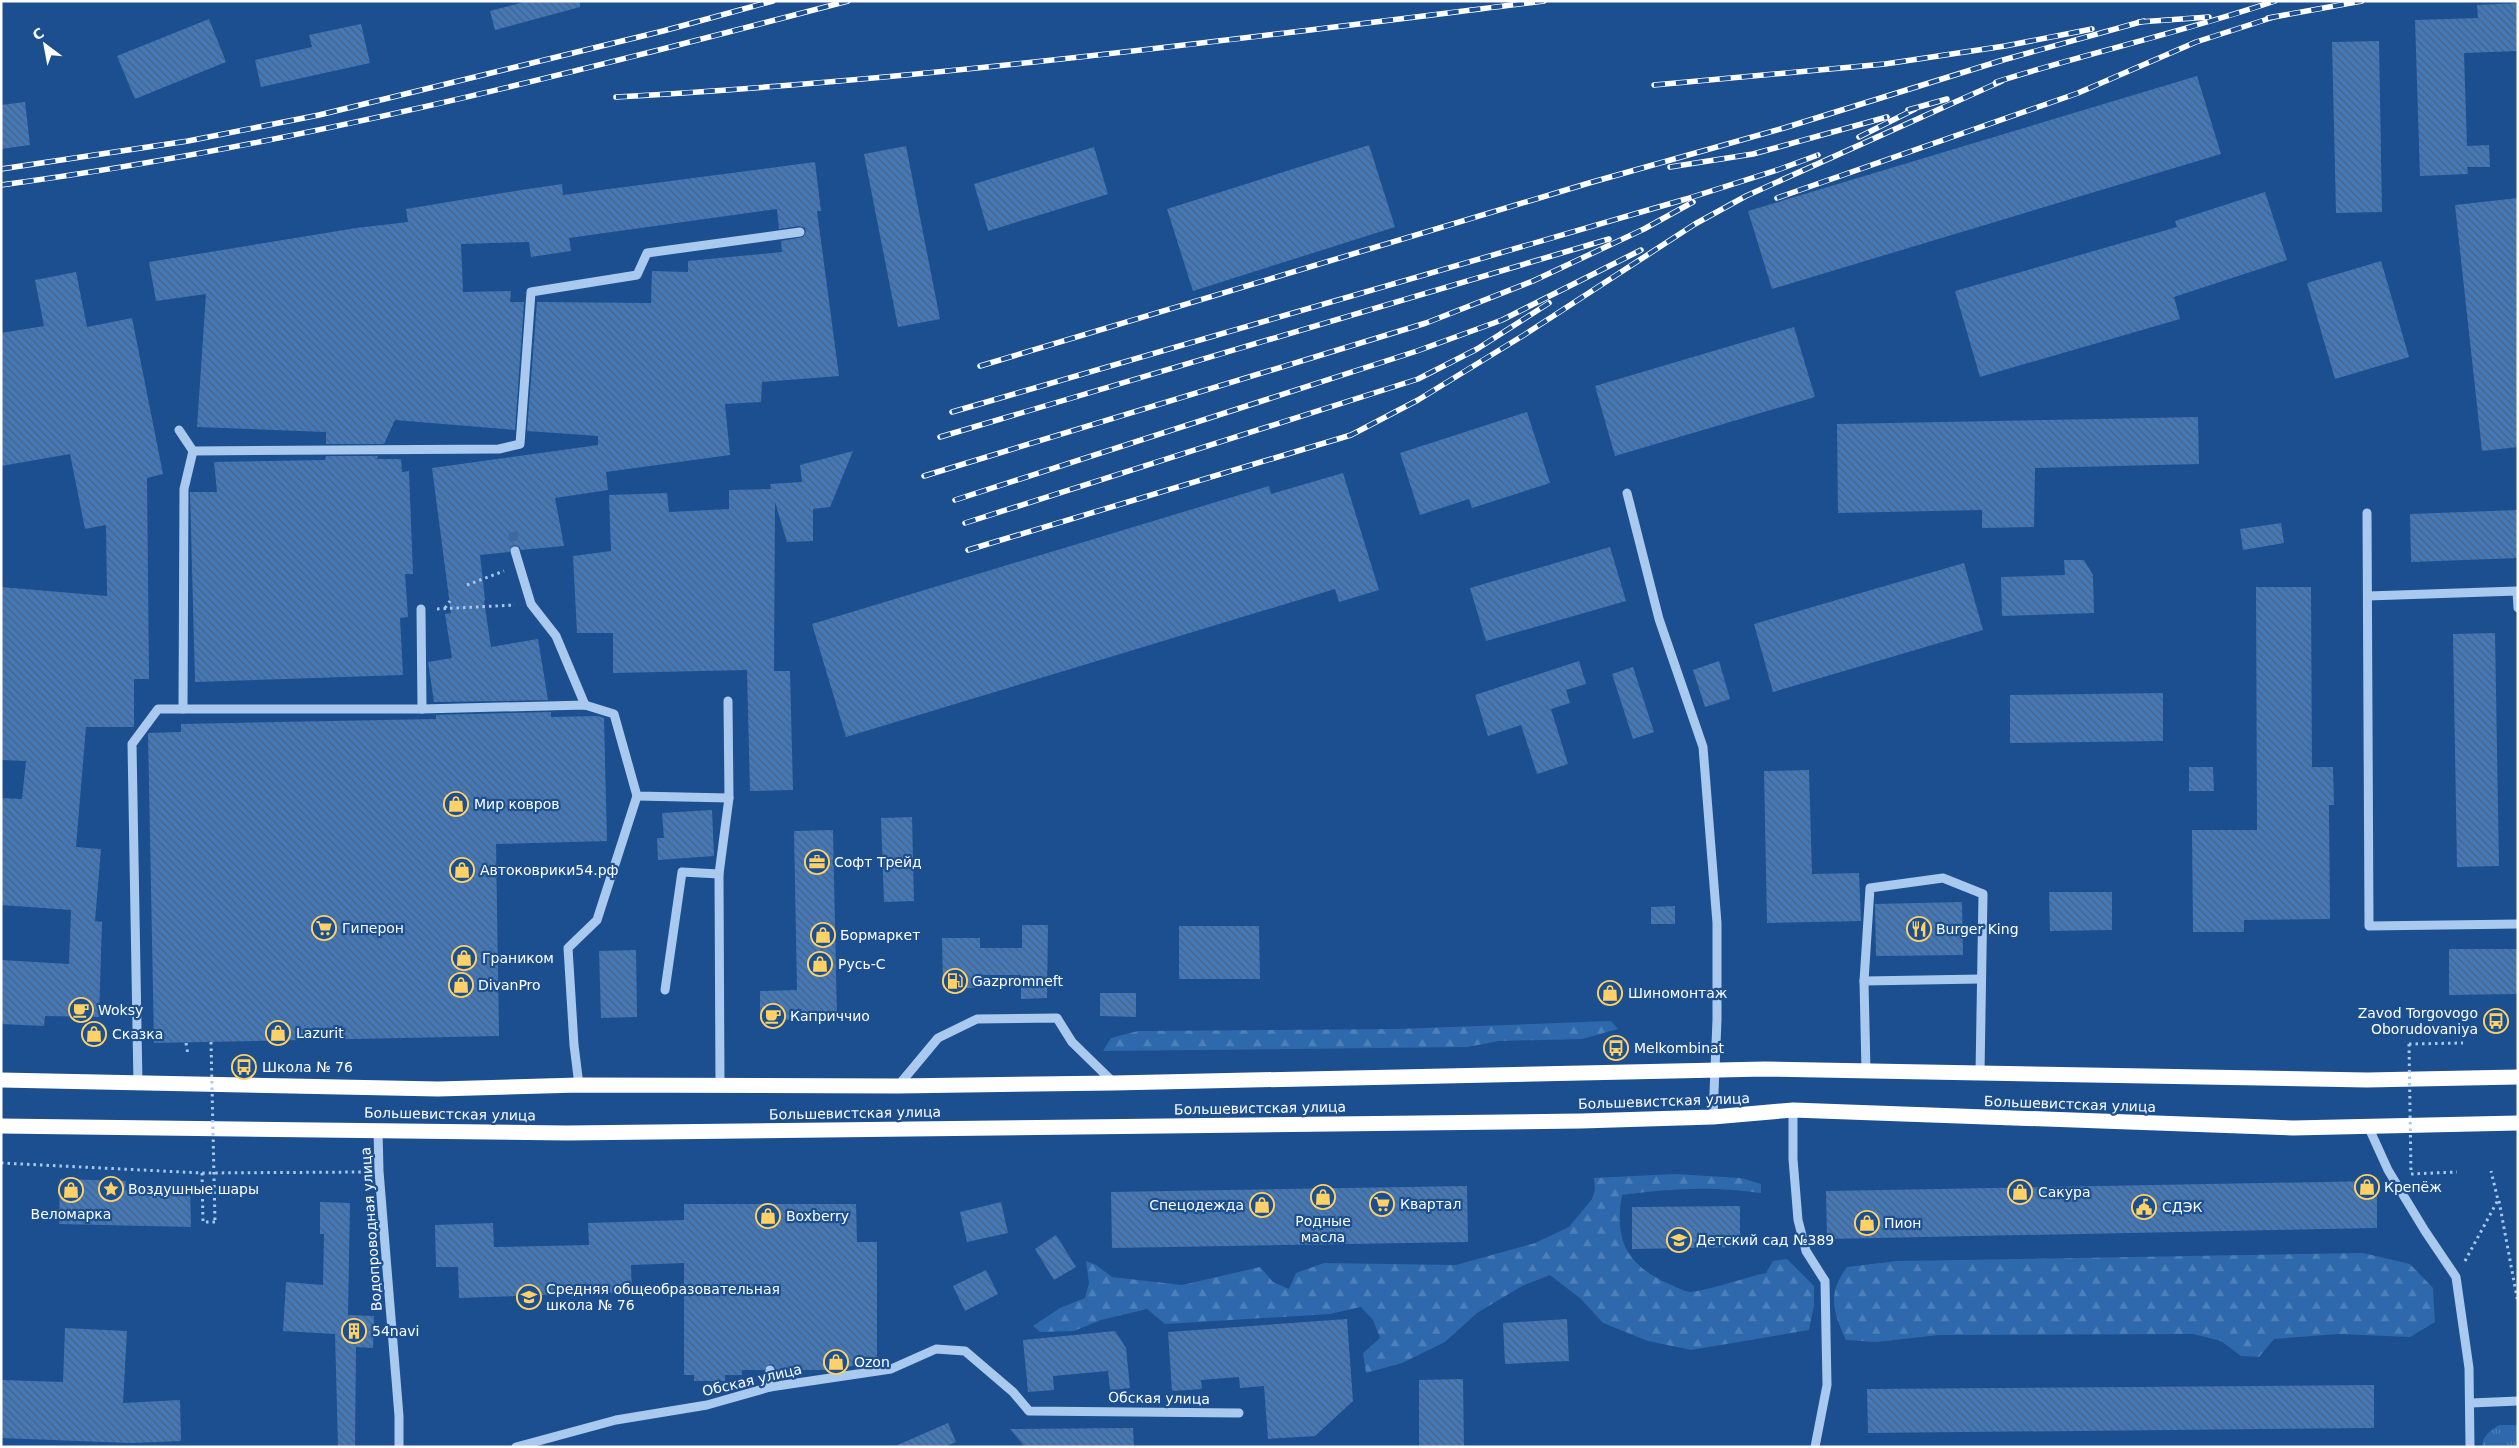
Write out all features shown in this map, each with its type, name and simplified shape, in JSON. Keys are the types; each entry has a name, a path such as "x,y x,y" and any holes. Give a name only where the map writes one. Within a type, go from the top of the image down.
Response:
{"highway":[{"name":"Большевистская улица","path":"1,1080 138,1085 438,1090 579,1085 898,1086 1114,1083 1714,1070 2367,1080 2518,1077"},
{"name":"Большевистская улица","path":"1,1126 378,1129 567,1133 1581,1121 1713,1117 1793,1110 2293,1128 2518,1124"}],"street":[{"path":"193,451 498,449 520,444 530,292 637,275 647,253 800,232"},
{"path":"179,430 193,451 184,490 183,710"},
{"path":"1627,493 1659,619 1703,748 1717,923 1717,1020 1713,1117"},
{"path":"2368,514 2369,926 2518,924"},
{"path":"515,551 531,604 556,636 586,705"},
{"path":"2368,596 2518,591 2518,608"},
{"path":"421,610 422,709"},
{"path":"720,1086 719,874 729,798 728,702"},
{"path":"138,1085 132,744 158,709 422,709 586,705 614,714 637,796 597,920 568,948 574,1045 579,1085"},
{"path":"637,796 729,798"},
{"path":"665,990 682,872 719,874"},
{"path":"1866,1071 1864,981 1870,888 1943,878 1983,894 1980,1073"},
{"path":"1864,981 1982,979"},
{"path":"898,1086 938,1038 977,1019 1057,1018 1072,1042 1114,1083"},
{"path":"1793,1110 1793,1159 1798,1220 1806,1251 1824,1281 1827,1385 1816,1447"},
{"path":"2368,1126 2388,1170 2424,1231 2456,1277 2469,1368 2471,1403 2470,1447"},
{"name":"Водопроводная улица","path":"378,1129 379,1171 399,1416 399,1447"},
{"name":"Обская улица","path":"516,1447 616,1420 707,1405 770,1387 891,1369 936,1349 965,1351 1013,1392 1029,1411 1239,1413"},
{"path":"770,1370 770,1387"},
{"path":"2471,1403 2518,1401"}],"path":[{"path":"467,585 520,565"},
{"path":"445,608 450,601"},
{"path":"421,610 531,604"},
{"path":"202,1173 203,1222 215,1222 211,1042"},
{"path":"186,1043 188,1055"},
{"path":"2457,1172 2411,1174 2409,1044 2463,1043"},
{"path":"1,1163 202,1173 379,1171"},
{"path":"2491,1171 2518,1303"},
{"path":"2456,1277 2498,1200"}],"green space":[{"path":"1611,1021 1618,1029 1582,1039 1499,1041 1467,1047 1103,1051 1111,1038 1138,1031 1397,1029"},
{"path":"1675,1174 1741,1178 1761,1184 1761,1193 1726,1189 1692,1189 1622,1195 1620,1226 1622,1238 1634,1260 1655,1277 1691,1292 1766,1273 1773,1261 1787,1259 1814,1286 1814,1305 1809,1330 1691,1350 1648,1341 1603,1323 1581,1299 1550,1275 1522,1286 1477,1313 1445,1342 1402,1363 1366,1373 1363,1353 1380,1338 1373,1320 1361,1307 1330,1314 1165,1324 1147,1309 1101,1320 1074,1331 1040,1332 1033,1326 1060,1308 1085,1298 1089,1283 1086,1261 1096,1265 1112,1277 1182,1285 1260,1267 1273,1282 1289,1289 1296,1273 1324,1263 1456,1265 1535,1243 1569,1227 1592,1199 1595,1190 1594,1178"},
{"path":"2363,1253 2410,1264 2433,1288 2435,1322 2410,1337 2338,1334 2274,1339 2259,1357 2241,1356 2221,1341 2193,1334 1939,1335 1876,1342 1846,1340 1835,1312 1834,1303 1837,1286 1847,1267 1897,1261"},
{"path":"2499,1425 2518,1425 2518,1447 2482,1447 2485,1437"}],"building":[{"path":"528,1 580,1 580,7 495,30 490,11"},
{"path":"2518,3 2518,51 2464,53 2467,146 2489,145 2490,167 2467,167 2468,174 2420,176 2415,20 2478,18 2477,5"},
{"path":"209,19 226,62 135,99 117,56"},
{"path":"361,24 370,63 261,87 255,60 312,47 309,35"},
{"path":"2379,41 2382,212 2336,213 2332,42"},
{"path":"2197,76 2221,154 1772,289 1748,211"},
{"path":"25,102 30,145 1,149 1,105"},
{"path":"1369,145 1395,227 1193,291 1167,209"},
{"path":"906,146 940,319 898,327 864,154"},
{"path":"1094,147 1108,194 988,231 974,184"},
{"path":"815,162 821,211 817,211 839,376 762,382 761,402 725,404 730,455 606,472 608,490 555,498 564,546 521,550 519,546 514,545 509,552 480,555 491,647 538,639 548,700 434,702 428,662 452,658 445,614 451,613 432,468 598,445 598,436 527,431 537,302 651,303 652,271 688,272 688,261 782,252 781,241 803,237 806,232 805,228 799,226 779,229 777,209 569,238 571,251 531,257 529,242 461,244 463,292 511,291 510,302 524,302 515,430 395,420 384,444 326,444 326,432 197,427 206,294 156,301 149,262 356,228 408,222 406,209 521,190 562,184 563,195"},
{"path":"2265,192 2287,260 2174,297 2180,319 1980,377 1955,291 2177,227 2175,221"},
{"path":"2518,198 2518,447 2482,451 2455,205"},
{"path":"2381,261 2409,357 2335,379 2307,283"},
{"path":"76,272 87,327 132,318 163,474 147,478 149,679 134,679 134,727 86,727 76,847 101,849 95,921 102,922 99,1017 45,1016 44,1026 1,1024 1,960 69,964 71,910 1,905 1,798 22,799 26,761 1,760 1,587 107,596 106,525 85,529 70,454 1,466 1,333 44,326 35,280"},
{"path":"1794,327 1815,397 1615,456 1595,386"},
{"path":"1527,412 1550,483 1472,508 1469,499 1420,515 1400,453"},
{"path":"2198,417 2199,464 2035,468 2034,527 1982,528 1982,510 1838,513 1837,424"},
{"path":"853,451 830,507 813,509 813,541 787,542 775,502 774,671 790,671 793,790 750,791 747,670 613,673 613,633 577,633 573,556 611,551 609,495 667,493 669,512 729,509 729,490 771,489 770,484 802,482 800,465"},
{"path":"326,456 378,456 377,459 401,459 402,472 409,471 413,574 405,574 408,617 400,618 403,675 195,682 190,492 217,492 214,462 325,460"},
{"path":"1343,473 1379,590 1339,602 1335,589 846,737 812,624 1269,486 1271,494"},
{"path":"2518,510 2518,558 2411,562 2410,514"},
{"path":"2281,523 2284,543 2243,550 2240,529"},
{"path":"1610,547 1626,601 1486,641 1470,588"},
{"path":"2064,560 2084,560 2093,575 2094,613 2002,616 2001,577 2065,575"},
{"path":"1964,563 1983,630 1773,692 1754,624"},
{"path":"2256,587 2311,587 2312,767 2333,767 2334,805 2329,805 2330,919 2244,920 2244,932 2193,932 2192,830 2257,830"},
{"path":"2495,633 2499,866 2457,867 2453,634"},
{"path":"1579,661 1586,684 1566,690 1570,703 1551,709 1568,764 1537,774 1521,725 1488,736 1475,695"},
{"path":"1719,661 1730,699 1705,707 1693,670"},
{"path":"1633,667 1654,732 1633,739 1612,674"},
{"path":"2163,693 2163,741 2010,743 2010,695"},
{"name":"Гиперон","path":"551,712 551,717 598,716 604,718 607,841 496,844 499,1036 154,1043 148,733 181,732 181,724 436,719 436,715"},
{"path":"2189,767 2213,767 2214,791 2189,791"},
{"path":"1809,770 1812,874 1859,873 1861,921 1767,923 1764,771"},
{"path":"712,810 714,856 658,860 657,838 664,838 662,813"},
{"path":"912,817 914,901 884,902 881,818"},
{"path":"833,830 837,1019 760,1020 760,991 797,990 794,831"},
{"path":"2049,892 2112,892 2112,930 2050,931"},
{"name":"Burger King","path":"1962,902 1963,955 1876,956 1875,904"},
{"path":"1675,906 1675,924 1651,924 1651,907"},
{"path":"1022,925 1048,925 1047,998 1021,999 1021,975 981,975 981,988 943,988 942,938 980,938 980,948 1022,948"},
{"path":"1179,926 1259,926 1260,979 1179,979"},
{"path":"2449,949 2518,949 2518,994 2449,995"},
{"path":"636,950 637,1017 601,1018 599,951"},
{"path":"1100,993 1136,993 1136,1017 1100,1016"},
{"path":"60,1179 126,1181 125,1190 190,1189 191,1227 59,1224"},
{"path":"2377,1181 2377,1228 1827,1239 1826,1191"},
{"path":"1467,1186 1468,1242 1112,1248 1111,1192"},
{"path":"320,1202 350,1203 348,1315 374,1316 373,1348 356,1347 355,1447 338,1447 335,1334 283,1331 286,1282 323,1285 324,1234 320,1234"},
{"path":"1001,1202 1008,1233 967,1242 960,1212"},
{"path":"684,1204 856,1204 857,1242 877,1242 877,1359 837,1370 776,1370 774,1365 770,1364 764,1370 742,1370 742,1375 725,1375 725,1381 694,1381 694,1375 684,1375 684,1263 631,1265 632,1292 459,1298 458,1267 436,1267 435,1225 493,1223 494,1247 589,1245 588,1223 684,1220"},
{"path":"1740,1206 1740,1247 1632,1249 1632,1207"},
{"path":"1056,1235 1076,1267 1054,1280 1035,1249"},
{"path":"986,1270 998,1294 965,1311 953,1286"},
{"path":"1347,1319 1353,1401 1315,1436 1268,1439 1264,1386 1240,1388 1239,1377 1201,1380 1202,1389 1172,1391 1168,1332"},
{"path":"1567,1319 1569,1361 1505,1364 1503,1323"},
{"path":"65,1328 127,1331 123,1403 180,1400 181,1441 131,1443 1,1438 1,1380 63,1382"},
{"path":"1115,1331 1126,1348 1130,1388 1110,1390 1108,1371 1053,1376 1054,1390 1028,1392 1023,1340"},
{"path":"1463,1379 1464,1447 1419,1447 1419,1380"},
{"path":"2374,1385 2374,1428 1868,1433 1867,1389"},
{"path":"948,1423 956,1442 945,1447 893,1447"},
{"path":"1133,1428 1134,1447 1025,1447 1010,1429"}],"tunnel":[{"path":"513,532 515,551"}],"railway":[{"path":"1,169 188,141 319,115 663,31 773,1"},
{"path":"1,185 215,150 427,106 638,55 848,1"},
{"path":"616,97 733,90 965,69 1197,44 1544,1"},
{"path":"1996,82 2065,61 2206,23 2275,1"},
{"path":"2268,18 2362,1"},
{"path":"2139,22 2209,17"},
{"path":"1777,198 2078,93 2196,42 2274,17"},
{"path":"980,366 1589,183 1784,128 2003,60 2144,21"},
{"path":"1654,85 1885,64 2005,46 2092,29"},
{"path":"968,550 1351,435 1418,400 1524,335 1695,224 1746,196 2002,81"},
{"path":"1908,110 1947,99"},
{"path":"1859,137 1915,109"},
{"path":"1670,167 1753,154 1887,117"},
{"path":"952,412 1686,199 1818,155"},
{"path":"924,476 1426,323 1533,281 1644,229 1693,202"},
{"path":"940,437 1609,239"},
{"path":"955,500 1417,351 1502,320 1641,250"},
{"path":"965,523 1418,379 1477,349 1549,303"}],"place":[{"name":"Мир ковров","path":"456,804"},
{"name":"Софт Трейд","path":"817,862"},
{"name":"Автоковрики54.рф","path":"462,870"},
{"name":"Гиперон","path":"324,928"},
{"name":"Burger King","path":"1919,929"},
{"name":"Бормаркет","path":"823,935"},
{"name":"Граником","path":"464,958"},
{"name":"Русь-С","path":"820,964"},
{"name":"Gazpromneft","path":"955,981"},
{"name":"DivanPro","path":"461,985"},
{"name":"Шиномонтаж","path":"1610,993"},
{"name":"Woksy","path":"81,1010"},
{"name":"Каприччио","path":"773,1016"},
{"name":"Zavod Torgovogo Oborudovaniya","path":"2496,1021"},
{"name":"Lazurit","path":"278,1033"},
{"name":"Сказка","path":"94,1034"},
{"name":"Melkombinat","path":"1616,1048"},
{"name":"Школа № 76","path":"244,1067"},
{"name":"Крепёж","path":"2367,1187"},
{"name":"Воздушные шары","path":"111,1189"},
{"name":"Веломарка","path":"71,1190"},
{"name":"Сакура","path":"2020,1192"},
{"name":"Родные масла","path":"1323,1197"},
{"name":"Квартал","path":"1382,1204"},
{"name":"Спецодежда","path":"1262,1205"},
{"name":"СДЭК","path":"2144,1207"},
{"name":"Boxberry","path":"768,1216"},
{"name":"Пион","path":"1867,1223"},
{"name":"Детский сад №389","path":"1679,1240"},
{"name":"Средняя общеобразовательная школа № 76","path":"529,1297"},
{"name":"54navi","path":"354,1331"},
{"name":"Ozon","path":"836,1362"}]}
